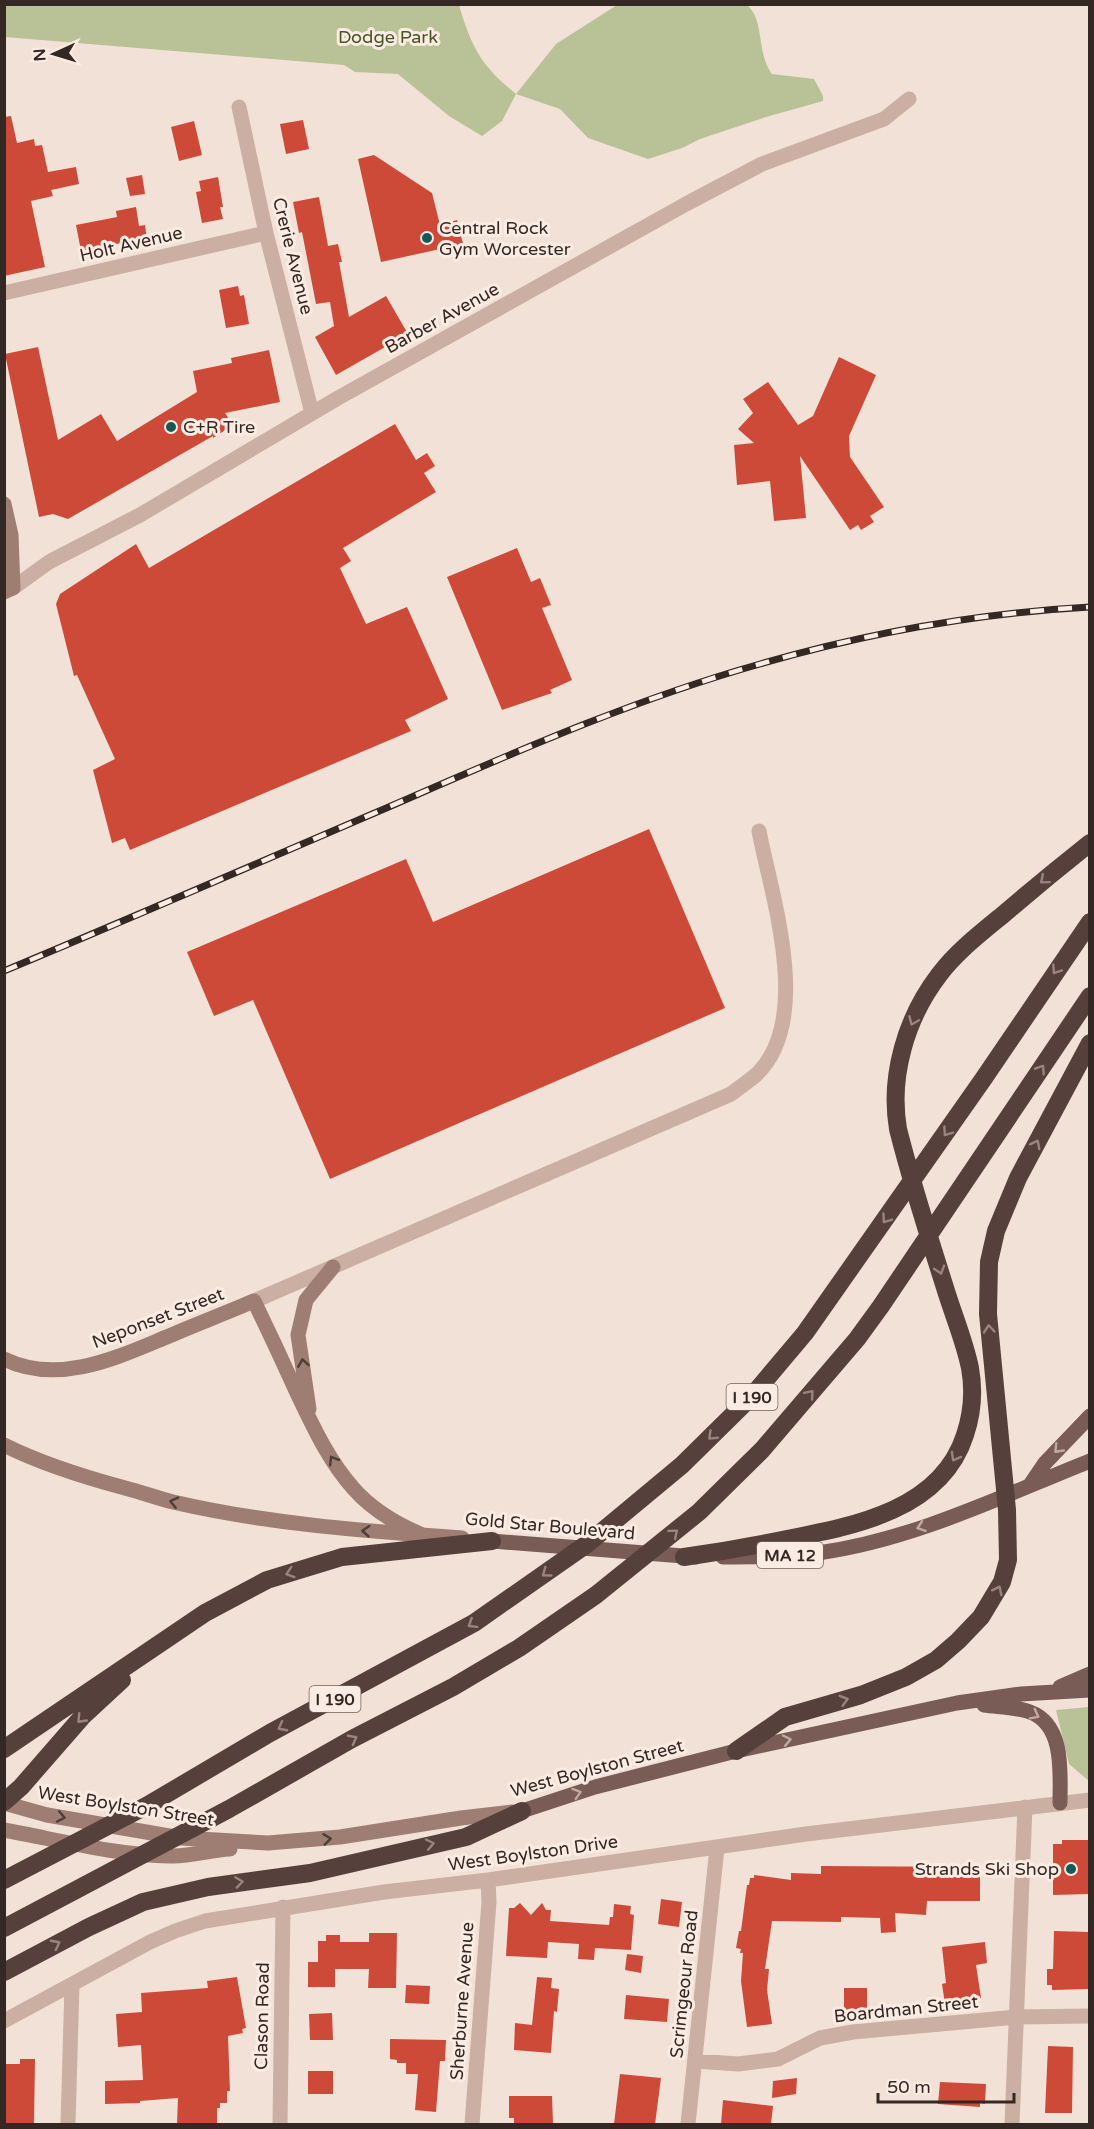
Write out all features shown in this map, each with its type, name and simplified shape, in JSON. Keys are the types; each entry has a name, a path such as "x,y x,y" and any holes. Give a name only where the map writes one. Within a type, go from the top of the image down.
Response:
{"highway":[{"path":"684,1557 740,1549 873,1518 925,1492 948,1470 956,1457 968,1427 972,1398 970,1368 898,1129 895,1098 900,1060 917,1011 931,986 948,964 968,944 1089,843"},
{"name":"I 190","path":"8,1879 148,1804 270,1733 450,1637 606,1530 682,1465 751,1397 806,1333 932,1154 1089,922"},
{"name":"I 190","path":"4,1928 229,1809 352,1739 453,1687 519,1648 596,1595 699,1512 762,1450 857,1339 882,1306 1089,996"},
{"path":"736,1751 785,1717 861,1695 906,1677 936,1660 970,1629 994,1598 1006,1570 1008,1540 987,1290 989,1262 996,1231 1018,1178 1089,1043"},
{"path":"4,1749 205,1613 267,1580 342,1557 492,1541"},
{"path":"4,1803 21,1787 82,1717 151,1656 205,1613"},
{"path":"4,1972 80,1931 143,1902 208,1887 310,1873 466,1837 522,1811"}],"main road":[{"path":"5,507 11,535 9,590"},
{"path":"311,1421 298,1335 306,1300 333,1267"},
{"path":"254,1301 333,1462 353,1488 384,1515 425,1536"},
{"name":"Neponset Street","path":"4,1359 33,1367 58,1370 102,1363 254,1301"},
{"path":"1030,1485 1045,1463 1089,1416"},
{"name":"Gold Star Boulevard","path":"4,1445 24,1455 94,1479 171,1502 248,1516 348,1530 684,1557 763,1556 833,1550 911,1530 1089,1463"},
{"path":"1049,1692 1089,1674"},
{"name":"West Boylston Street","path":"4,1803 47,1815 181,1838 268,1843 340,1837 522,1811 595,1787 736,1751 957,1703 1049,1692 1089,1690"},
{"path":"957,1703 1020,1709 1039,1716 1047,1722 1055,1737 1060,1803"},
{"path":"4,1830 111,1851 173,1856 268,1843"}],"street":[{"name":"Barber Avenue","path":"9,590 49,562 140,515 312,413 686,204 762,164 884,119 909,99"},
{"name":"Crerie Avenue","path":"239,107 266,233 312,413"},
{"name":"Holt Avenue","path":"4,293 266,233"},
{"path":"254,1301 731,1094 758,1073 774,1048 786,1011 786,963 759,831"},
{"name":"West Boylston Drive","path":"4,2021 175,1930 205,1922 283,1907 384,1892 1089,1800"},
{"path":"1012,2124 1025,1807"},
{"name":"Scrimgeour Road","path":"688,2124 717,1848"},
{"name":"Sherburne Avenue","path":"472,2124 489,1902 488,1880"},
{"name":"Clason Road","path":"280,2124 283,1907"},
{"path":"68,2124 72,1985"},
{"name":"Boardman Street","path":"695,2061 738,2064 778,2059 820,2038 853,2032 1017,2017 1089,2016"}],"green space":[{"name":"Dodge Park","path":"4,5 459,5 468,32 479,54 494,74 516,94 502,121 482,136 449,116 398,74 355,72 344,65 5,37"},
{"path":"617,5 747,5 753,11 756,19 764,56 772,74 814,79 823,96 823,101 766,117 648,159 588,138 560,109 516,94 556,44"},
{"path":"1090,1707 1089,1781 1069,1764 1056,1710"}],"building":[{"path":"11,116 17,143 34,139 35,146 42,145 48,172 76,167 79,184 51,190 53,196 31,201 45,267 4,276 4,117"},
{"path":"303,120 309,149 286,154 280,124"},
{"path":"194,121 202,155 179,161 171,127"},
{"path":"374,155 432,193 440,225 457,220 463,244 381,262 358,159"},
{"path":"142,175 145,194 130,196 126,178"},
{"path":"218,177 223,219 202,223 196,192 201,191 199,181"},
{"path":"319,197 328,246 338,244 349,317 386,296 408,334 336,375 315,337 334,326 330,302 316,304 302,232 299,233 293,202"},
{"path":"136,207 139,226 145,225 147,240 81,251 76,225 117,217 116,211"},
{"path":"238,286 240,296 244,295 249,324 226,328 219,290"},
{"name":"C+R Tire","path":"38,347 58,440 101,414 117,441 197,392 193,371 232,363 231,358 269,350 280,402 225,413 233,425 68,519 53,514 39,517 5,354"},
{"path":"839,357 876,375 849,436 850,457 884,507 870,516 874,522 861,530 858,525 850,530 800,456 806,518 774,521 770,481 737,485 734,445 754,443 738,429 753,413 743,399 768,382 798,425 813,416"},
{"path":"395,424 416,460 427,453 435,466 424,473 436,492 343,548 351,561 340,568 366,624 407,607 448,699 405,720 411,731 130,850 125,838 112,843 93,770 115,759 77,675 74,676 56,604 60,594 136,544 149,568"},
{"path":"517,548 531,582 540,578 551,605 542,608 572,680 550,690 552,693 502,710 447,577"},
{"path":"649,829 725,1008 330,1179 253,1000 214,1016 187,952 406,859 433,922"},
{"name":"Strands Ski Shop","path":"1062,1840 1089,1840 1089,1894 1053,1895 1053,1844 1062,1844"},
{"path":"821,1866 980,1867 980,1901 927,1901 926,1915 895,1913 896,1932 881,1933 880,1918 841,1917 841,1922 772,1921 765,1969 769,1969 767,1990 772,2024 747,2027 741,1981 743,1953 740,1953 741,1949 736,1948 750,1878 754,1878 754,1875 791,1880 791,1873 821,1874"},
{"path":"661,1899 682,1902 679,1927 658,1924"},
{"path":"520,1903 531,1915 542,1903 546,1910 551,1910 550,1921 609,1925 610,1917 613,1917 614,1904 631,1906 630,1914 634,1915 631,1950 595,1948 594,1960 578,1959 579,1944 548,1942 547,1958 506,1956 509,1908 514,1908"},
{"path":"1054,1931 1089,1932 1088,1989 1052,1990 1052,1985 1047,1985 1047,1969 1053,1969"},
{"path":"369,1933 397,1933 396,1988 368,1988 369,1969 335,1969 335,1987 308,1987 308,1962 318,1962 318,1941 326,1941 326,1935 340,1935 340,1942 369,1942"},
{"path":"985,1942 987,1963 976,1965 981,1998 945,2004 942,1984 946,1983 942,1947"},
{"path":"627,1954 643,1956 641,1973 625,1970"},
{"path":"237,1977 246,2028 242,2029 243,2033 228,2036 230,2091 227,2091 227,2103 220,2103 220,2108 217,2108 217,2124 177,2124 178,2098 140,2101 140,2103 105,2104 105,2081 143,2080 141,2045 118,2047 116,2014 142,2012 141,1993 208,1988 207,1981"},
{"path":"537,1977 552,1978 551,1988 559,1989 557,2012 554,2011 551,2053 514,2050 515,2023 532,2025"},
{"path":"406,1985 430,1986 429,2004 405,2003"},
{"path":"844,1988 867,1988 867,2014 844,2014"},
{"path":"626,1995 669,1999 667,2022 624,2019"},
{"path":"332,2013 333,2040 310,2040 309,2014"},
{"path":"390,2039 446,2040 445,2061 440,2061 436,2112 415,2110 418,2074 406,2074 406,2063 397,2063 397,2060 390,2059"},
{"path":"1048,2046 1073,2047 1072,2113 1045,2113"},
{"path":"20,2059 35,2059 34,2123 4,2124 4,2064 20,2064"},
{"path":"308,2071 333,2071 333,2094 308,2094"},
{"path":"620,2074 661,2078 655,2124 614,2124"},
{"path":"797,2078 796,2094 772,2098 773,2081"},
{"path":"940,2082 986,2084 985,2104 980,2103 980,2107 938,2104"},
{"path":"509,2096 552,2096 553,2124 514,2124 514,2118 509,2118"},
{"path":"723,2100 773,2106 771,2124 721,2124"}],"railway":[{"path":"4,971 518,751 662,695 760,664 882,634 965,619 1090,607"}],"place":[{"name":"Central Rock Gym Worcester","path":"427,238"},
{"name":"C+R Tire","path":"171,427"},
{"name":"Strands Ski Shop","path":"1071,1869"}]}
